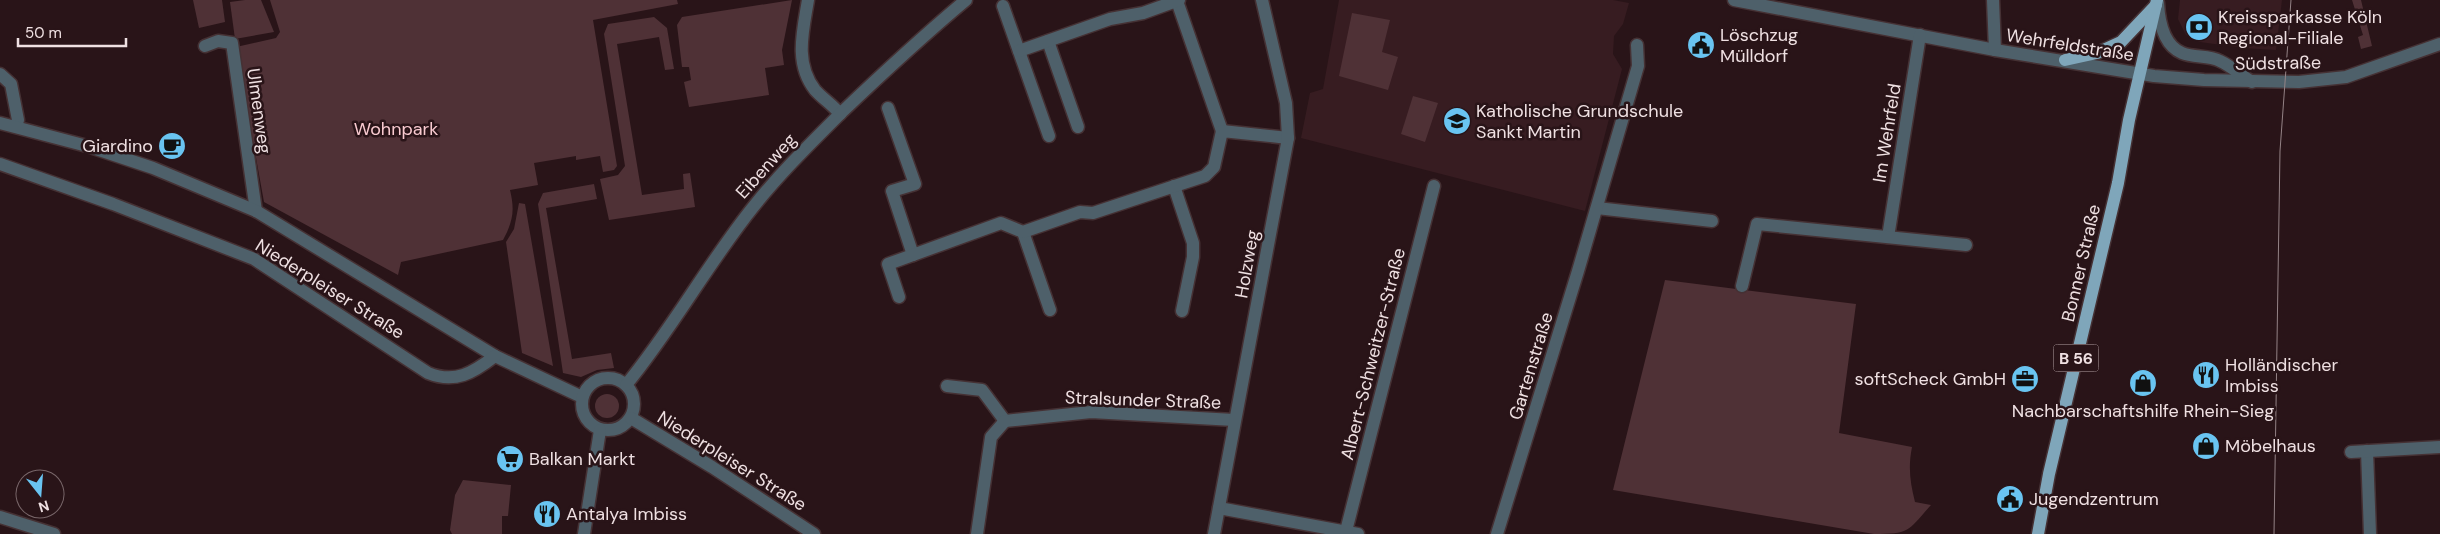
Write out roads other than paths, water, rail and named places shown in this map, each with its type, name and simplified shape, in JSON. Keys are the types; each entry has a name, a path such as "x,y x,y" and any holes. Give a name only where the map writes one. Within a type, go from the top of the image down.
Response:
{"main road":[{"path":"2065,60 2097,54 2121,42 2157,2"},
{"name":"Bonner Straße","path":"2038,534 2049,474 2118,183 2157,2"}],"street":[{"path":"808,0 801,39 802,60 806,77 817,92 840,114"},
{"name":"Eibenweg","path":"626,385 670,327 756,203 810,143 840,114 966,0"},
{"path":"899,297 888,264 1002,223 1023,232 1080,212 1093,213 1205,176 1214,167 1222,131 1178,0 1143,13 1110,20 1019,51"},
{"name":"Holzweg","path":"1214,534 1288,138 1286,103 1262,0"},
{"name":"Wehrfeldstraße","path":"1734,0 1995,50 2065,60 2140,74"},
{"name":"Wehrfeldstraße","path":"1993,0 1995,50"},
{"path":"2157,2 2159,21 2165,35 2175,48 2182,53 2219,60 2252,82"},
{"path":"1003,6 1049,136"},
{"name":"Im Wehrfeld","path":"1888,237 1920,36"},
{"name":"Ulmenweg","path":"205,46 218,41 232,44 256,211"},
{"path":"1048,42 1078,127"},
{"name":"Südstraße","path":"2140,74 2252,82 2299,82 2346,77 2440,44"},
{"name":"Gartenstraße","path":"1497,534 1597,208 1638,66 1637,45"},
{"path":"0,74 11,84 18,120 16,126"},
{"path":"888,108 915,184 892,191 913,255"},
{"name":"Niederpleiser Straße","path":"0,123 87,146 153,168 256,211 495,356 582,397"},
{"path":"1222,131 1288,138"},
{"name":"Niederpleiser Straße","path":"0,164 113,204 254,259 428,373 441,378 468,374 495,356"},
{"path":"1174,186 1193,243 1194,257 1182,311"},
{"name":"Albert-Schweitzer-Straße","path":"1352,532 1434,186"},
{"path":"1597,208 1712,221"},
{"path":"1742,286 1757,224 1966,245"},
{"path":"1023,232 1050,310"},
{"path":"609,378 626,385 633,396 634,403 631,418 617,429 600,430 587,420 581,405 582,397 592,383 600,379 609,378"},
{"path":"947,386 982,390 1004,421 992,437 977,534"},
{"name":"Stralsunder Straße","path":"1004,421 1091,412 1234,420"},
{"name":"Niederpleiser Straße","path":"631,418 712,467 814,534"},
{"path":"584,534 600,430"},
{"path":"2351,452 2440,447"},
{"path":"2367,451 2370,534"},
{"path":"1219,508 1352,532"},
{"path":"0,517 54,534"}],"tram line":[{"path":"2274,534 2280,151 2291,0"}],"place":[{"name":"Kreissparkasse Köln Regional-Filiale","path":"2199,27"},
{"name":"Löschzug Mülldorf","path":"1701,45"},
{"name":"Katholische Grundschule Sankt Martin","path":"1457,121"},
{"name":"Giardino","path":"172,146"},
{"name":"Holländischer Imbiss","path":"2206,375"},
{"name":"softScheck GmbH","path":"2025,379"},
{"name":"Nachbarschaftshilfe Rhein-Sieg","path":"2143,383"},
{"name":"Möbelhaus","path":"2206,446"},
{"name":"Balkan Markt","path":"510,459"},
{"name":"Jugendzentrum","path":"2010,499"},
{"name":"Antalya Imbiss","path":"547,514"}],"park label":[{"name":"Wohnpark","path":"396,129"}]}
